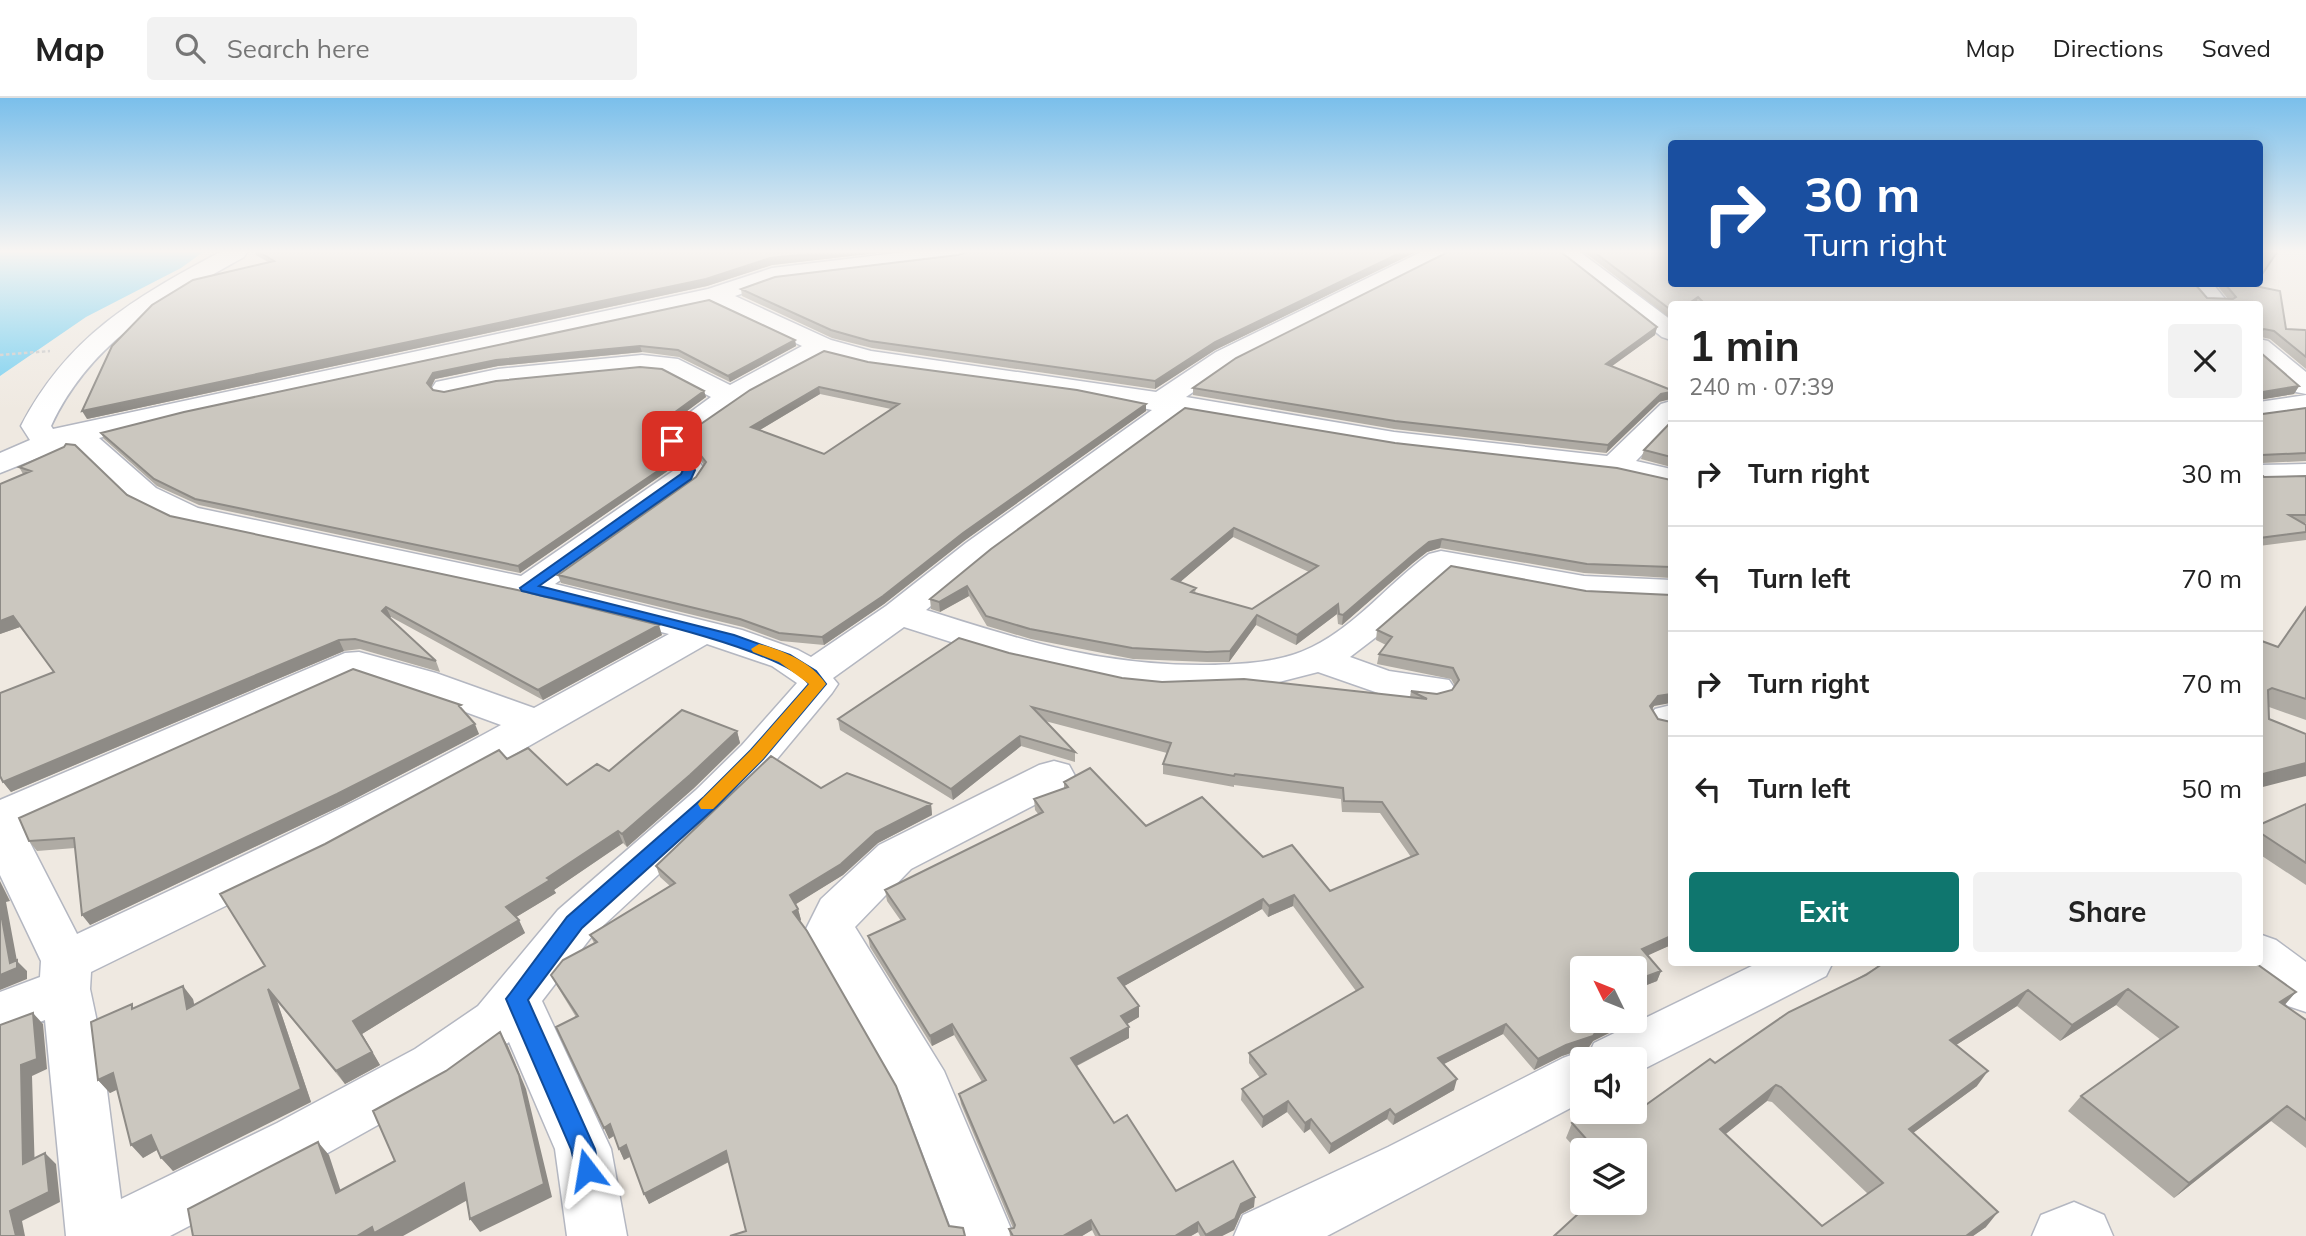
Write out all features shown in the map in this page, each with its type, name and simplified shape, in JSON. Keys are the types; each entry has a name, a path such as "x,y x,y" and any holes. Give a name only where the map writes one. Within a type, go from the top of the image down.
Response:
{"street":[{"path":"109,1236 297,1141 434,1066 496,1022 575,923 711,801 757,755 818,684 811,675 785,658 701,632 527,588 188,516 145,495 92,445 42,436 36,426 51,397 86,350 148,305"},
{"path":"0,464 57,439 163,412 666,305"},
{"path":"735,305 822,346 869,359 920,368 1078,387 1418,445 1615,466 1668,477"},
{"path":"811,675 899,614 1225,358 1331,305"},
{"path":"1636,305 1668,330"},
{"path":"527,588 686,476 689,470 671,444 672,441 731,397 822,346"},
{"path":"2263,350 2306,386"},
{"path":"446,388 498,377 642,363 668,365 731,397"},
{"path":"2263,410 2306,404"},
{"path":"1615,466 1668,413"},
{"path":"2263,474 2306,473"},
{"path":"899,614 1023,651 1099,670 1151,677 1248,676 1290,668 1318,659 1351,641 1384,608 1441,561 1548,581 1667,595"},
{"path":"0,1015 66,975 538,724 701,632"},
{"path":"1318,659 1384,683 1435,689"},
{"path":"0,818 345,665 359,664 422,682 538,724"},
{"path":"984,1236 925,1088 830,929 838,912 895,857 1054,776"},
{"path":"0,828 66,975 96,1236"},
{"path":"2263,957 2306,991"},
{"path":"1636,1047 1800,966"},
{"path":"516,999 583,1149 597,1236"},
{"path":"1264,1236 1408,1166 1570,1081"},
{"path":"2062,1236 2074,1231 2083,1236"}],"path":[{"path":"0,355 51,351"}],"water":[{"path":"0,305 109,305 86,317 0,376"}],"building":[{"path":"152,305 583,305 82,411 112,346"},
{"path":"685,305 720,305 795,340 728,376 678,350 640,346 496,360 433,373 427,383 433,390 444,392 496,381 640,367 662,369 704,391 667,418 652,437 668,464 518,566 195,499 154,479 101,433 184,412"},
{"path":"776,305 1292,305 1215,342 1155,381 870,341 831,330"},
{"path":"1342,305 1629,305 1657,327 1606,364 1668,389 1668,393 1661,394 1608,445 1395,421 1193,388 1236,358"},
{"path":"2263,305 2282,305 2286,329 2306,331 2306,357 2274,331 2264,329"},
{"path":"824,351 868,362 1077,390 1146,404 963,533 883,596 822,637 779,633 740,619 558,575 696,477 706,462 687,438 698,426 750,390","holes":["819,387 899,404 824,454 751,427"]},
{"path":"2263,355 2299,386 2263,392"},
{"path":"1185,408 1395,443 1617,468 1668,479 1668,567 1587,564 1442,539 1429,542 1343,615 1339,614 1338,604 1297,635 1257,615 1230,651 1132,648 1030,629 986,616 967,586 939,602 930,599 991,549","holes":["1234,528 1318,566 1252,609 1191,592 1196,588 1172,579"]},
{"path":"2306,408 2306,453 2263,455 2263,414"},
{"path":"1668,425 1668,456 1644,450"},
{"path":"66,444 75,445 127,495 170,516 522,591 659,625 538,690 386,607 382,611 436,661 355,639 339,640 3,782 0,776 0,693 54,672 13,616 0,621 0,484 31,471 19,467"},
{"path":"2263,476 2306,476 2306,515 2289,515 2306,525 2306,532 2263,537"},
{"path":"1451,566 1586,591 1668,595 1668,694 1658,696 1650,706 1658,719 1668,721 1668,937 1642,949 1661,971 1647,976 1647,956 1570,956 1570,1033 1595,1033 1593,1036 1566,1045 1538,1059 1506,1024 1438,1058 1457,1079 1395,1115 1390,1109 1331,1144 1311,1119 1305,1123 1288,1101 1263,1117 1242,1089 1266,1074 1249,1053 1363,987 1294,895 1269,906 1263,899 1118,978 1139,1006 1121,1016 1129,1027 1071,1058 1114,1123 1127,1115 1176,1191 1233,1161 1255,1197 1241,1204 1235,1219 1206,1235 1198,1222 1175,1236 1100,1236 1091,1220 1063,1236 1013,1236 1009,1229 1015,1225 959,1094 986,1080 952,1024 930,1036 868,936 905,919 885,890 1043,812 1034,799 1068,787 1064,782 1090,768 1146,826 1202,797 1263,857 1292,845 1330,891 1418,854 1382,802 1344,801 1343,788 1234,776 1163,764 1171,743 1032,707 1075,752 1020,736 951,789 838,719 959,638 1009,653 1122,678 1162,682 1244,679 1427,699 1411,691 1437,694 1452,690 1459,680 1453,668 1379,654 1392,637 1377,630"},
{"path":"2306,607 2306,699 2272,688 2268,690 2269,719 2306,734 2306,763 2263,774 2263,641 2278,647"},
{"path":"353,669 461,705 459,706 475,724 337,794 82,915 74,838 29,841 19,818"},
{"path":"682,710 737,731 622,834 618,831 547,878 550,880 506,907 519,920 353,1021 372,1052 336,1071 268,989 301,1089 161,1158 151,1135 131,1145 113,1073 98,1080 91,1022 132,1004 132,1009 183,986 187,1009 265,966 220,894 325,844 499,750 507,759 528,748 567,785 597,764 609,771"},
{"path":"771,756 821,788 847,773 931,804 876,832 841,864 790,895 798,909 793,912 807,931 896,1086 949,1226 963,1228 965,1236 730,1236 746,1231 726,1151 644,1194 626,1145 619,1149 610,1124 604,1128 556,1027 578,1016 551,975 563,960 597,942 590,935 675,883 656,866"},
{"path":"2306,804 2306,863 2263,835 2263,823"},
{"path":"0,908 10,963 17,960 17,968 0,975"},
{"path":"1879,966 2260,966 2296,992 2280,1002 2306,1020 2306,1120 2287,1106 2189,1183 2081,1096 2178,1027 2128,989 2072,1025 2028,990 1950,1040 1988,1071 1909,1129 1998,1212 1966,1236 1554,1236 1577,1215 1647,1215 1647,1138 1585,1138 1573,1124 1647,1124 1647,1104 1710,1059 1715,1063 1789,1012","holes":["1776,1085 1883,1183 1822,1226 1720,1129"]},
{"path":"33,1013 37,1059 21,1065 23,1164 45,1153 49,1192 10,1211 16,1236 0,1236 0,1025"},
{"path":"500,1032 519,1075 544,1184 470,1219 464,1183 374,1233 372,1227 357,1236 193,1236 188,1209 318,1142 336,1193 395,1161 373,1111 446,1071"}],"slow traffic":[{"path":"707,804 757,755 818,684 811,675 785,658 759,649"}],"route":[{"path":"587,1170 583,1149 516,999 542,962 575,923 605,893 711,801 757,755 818,684 811,675 785,658 729,638 527,588 686,476 689,470 671,444 672,441"}]}
